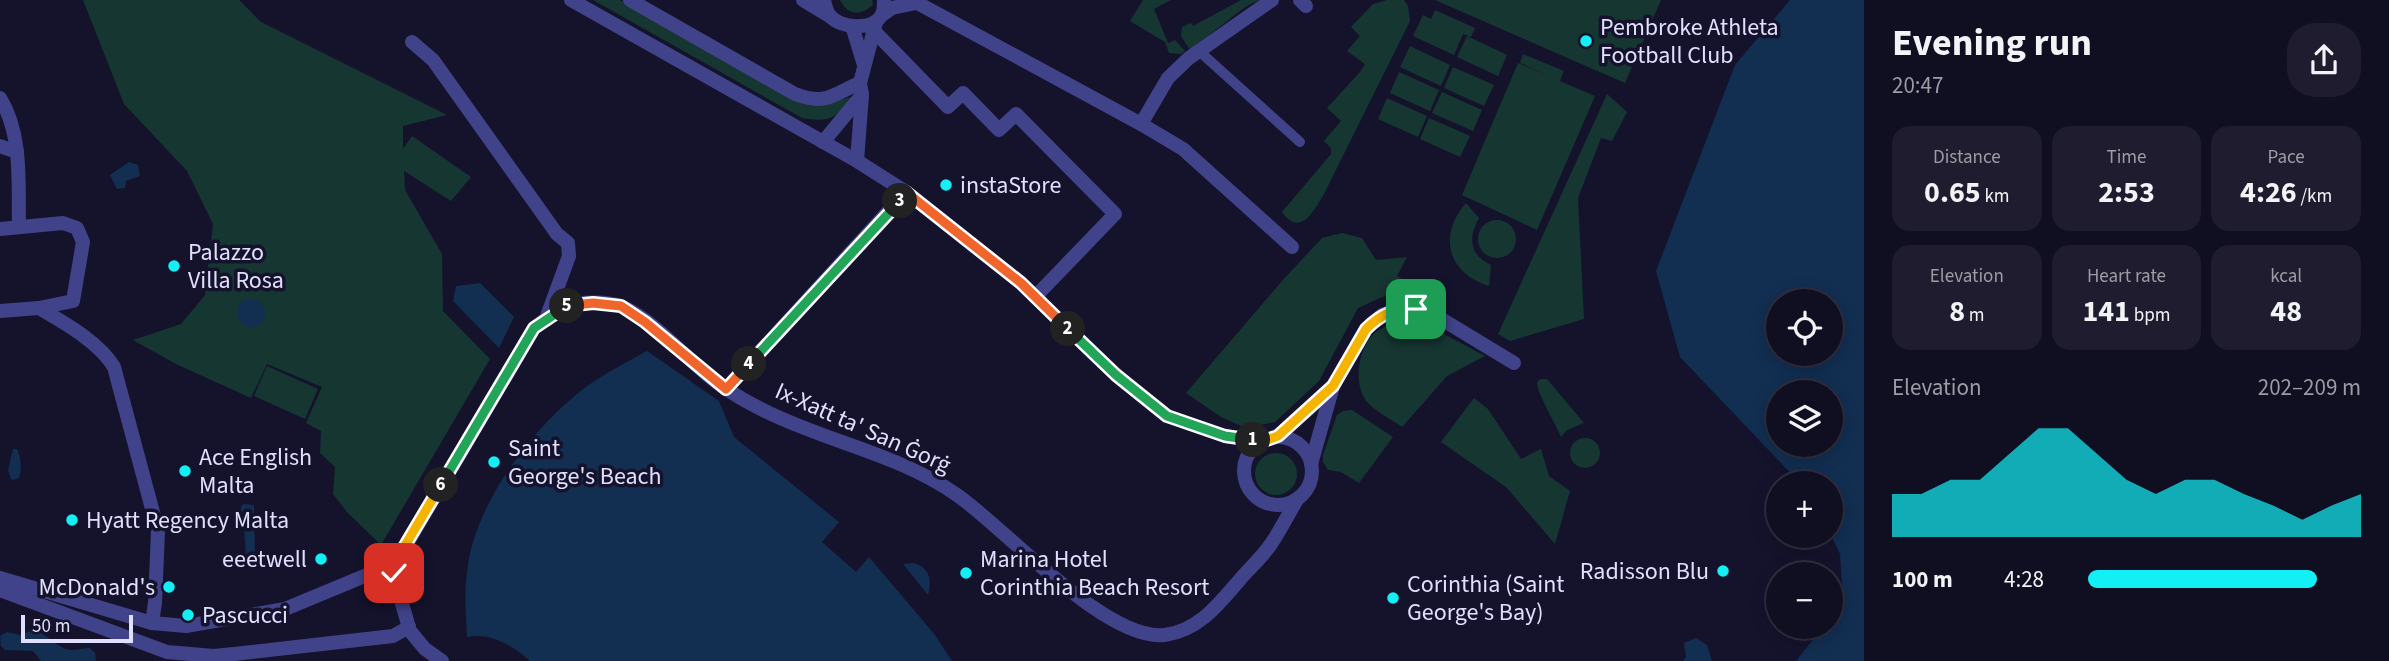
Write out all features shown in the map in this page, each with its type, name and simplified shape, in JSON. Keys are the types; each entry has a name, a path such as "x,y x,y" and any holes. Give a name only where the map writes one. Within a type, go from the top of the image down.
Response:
{"street":[{"path":"571,0 857,161 906,192 1021,283 1116,375 1167,416 1225,436 1261,442"},
{"path":"630,0 795,94 811,100 861,89"},
{"path":"803,0 852,26 878,23 892,8 914,1 1183,149 1292,247"},
{"path":"824,0 831,17"},
{"path":"857,161 864,65 884,0"},
{"path":"1141,124 1168,78 1199,51 1272,0"},
{"path":"878,23 948,107 962,93 999,130 1016,114 1115,214 1035,297"},
{"path":"852,26 864,65"},
{"path":"412,41 433,60 557,234 568,243 569,256 547,319"},
{"path":"1199,51 1300,142"},
{"path":"823,142 861,89"},
{"path":"0,99 12,128 17,152 19,227"},
{"path":"0,146 17,152"},
{"path":"726,389 906,192"},
{"path":"0,229 63,223 77,228 83,242 73,301 39,308 0,311"},
{"name":"Ix-Xatt ta' San Ġorġ","path":"391,569 534,328 564,307 579,304 621,306 645,322 726,389 763,410 808,430 884,457 955,493 983,514 1052,577 1098,612 1135,630 1162,636 1180,632 1208,615 1269,547 1298,498"},
{"path":"39,308 106,354 114,367 158,531 152,624"},
{"path":"1333,386 1278,436 1261,442 1246,458 1244,468 1249,488 1264,502 1275,505 1287,503 1298,498 1309,483 1311,464 1333,386 1366,329 1382,315 1404,308 1433,314 1514,363"},
{"path":"1278,436 1299,445 1307,453 1311,464"},
{"path":"0,579 152,624 186,626 285,609 379,570 391,569 409,627 418,643 442,661"},
{"path":"0,590 167,652 214,656 234,654 393,636 409,627"}],"green space":[{"path":"83,0 239,0 261,22 447,115 403,126 403,149 412,136 471,177 451,201 404,171 405,190 442,254 443,311 490,359 381,545 347,512 333,494 335,467 320,453 321,431 306,423 322,387 267,364 251,398 176,364 133,340 181,324 205,295 213,224 187,171 124,104"},
{"path":"593,0 620,0 804,103 818,106 851,97 841,111 831,118 802,118"},
{"path":"840,0 872,0 873,5 855,13 847,9"},
{"path":"1143,0 1171,0 1154,9 1168,43 1175,40 1185,51 1181,54 1169,53 1165,42 1130,21"},
{"path":"1241,0 1259,0 1245,7 1190,50 1181,36 1182,27 1191,23 1193,26"},
{"path":"1387,0 1404,0 1408,6 1410,21 1323,196 1305,220 1294,222 1282,212 1331,154 1331,148 1324,141 1341,121 1327,108 1365,64 1347,51 1360,36 1351,27 1373,4"},
{"name":"Pembroke Athleta Football Club","path":"1435,0 1661,0 1625,83"},
{"path":"1435,10 1475,28 1471,37 1463,34 1454,55 1413,36 1423,15 1431,19"},
{"path":"1467,36 1507,55 1498,76 1457,57"},
{"path":"1410,46 1450,65 1441,86 1400,67"},
{"path":"1523,54 1564,71 1560,81 1595,96 1537,230 1462,195 1518,63 1550,76 1520,63"},
{"path":"1453,67 1494,85 1484,106 1444,88"},
{"path":"1399,72 1439,90 1430,111 1390,93"},
{"path":"1442,92 1482,110 1473,131 1432,113"},
{"path":"1607,94 1627,112 1612,141 1601,138 1578,198 1584,319 1510,341 1498,334"},
{"path":"1387,98 1427,116 1418,137 1378,119"},
{"path":"1429,118 1470,136 1460,157 1420,139"},
{"path":"1466,203 1479,218 1472,239 1478,256 1491,265 1489,286 1464,272 1451,252 1452,228"},
{"path":"1497,220 1511,225 1516,239 1511,253 1497,258 1483,253 1478,239 1483,225"},
{"path":"1342,233 1362,238 1376,260 1407,257 1397,276 1435,300 1397,293 1358,308 1319,381 1275,422 1246,428 1221,417 1186,393 1322,238"},
{"path":"1398,321 1429,326 1485,356 1447,376 1402,427 1370,405 1359,382 1362,354 1370,338 1379,330"},
{"path":"267,366 318,389 305,419 254,396"},
{"path":"1547,379 1584,423 1567,430 1561,437 1540,393 1537,382"},
{"path":"1474,398 1488,409 1521,459 1541,449 1549,476 1570,491 1555,544 1506,487 1441,442"},
{"path":"1352,410 1393,437 1359,483 1341,472 1328,470 1323,462 1337,415"},
{"path":"1585,438 1595,443 1600,453 1595,463 1585,468 1575,463 1570,453 1575,443"},
{"path":"1276,453 1291,459 1297,474 1291,489 1276,495 1261,489 1255,474 1261,459"}],"water":[{"path":"1790,0 1864,0 1864,661 1796,661 1813,639 1843,639 1843,562 1840,562 1837,548 1843,548 1843,471 1789,471 1775,457 1843,457 1843,380 1766,380 1766,447 1680,357 1656,271 1735,65"},
{"path":"129,162 138,165 140,176 126,181 125,188 117,189 110,175"},
{"path":"480,283 514,317 499,348 453,301 456,286"},
{"path":"251,299 261,303 265,313 261,323 251,327 241,323 237,313 241,303"},
{"path":"647,351 719,401 734,437 839,522 822,542 856,572 869,557 935,635 952,661 530,661 517,650 493,638 467,637 466,589 471,550 479,526 503,478 535,435 579,392"},
{"path":"13,449 17,449 21,467 19,478 13,480 8,470"},
{"path":"254,505 255,555 246,557 241,512 241,506"},
{"path":"913,563 923,568 928,575 928,595 903,564"},
{"path":"33,630 66,649 90,648 95,653 96,661 41,661 33,651 5,650 1,646 0,636 7,632 20,635"},
{"path":"1696,638 1707,645 1712,661 1683,661 1686,657 1684,643"}],"place":[{"name":"Pembroke Athleta Football Club","path":"1586,41"},
{"name":"instaStore","path":"946,185"},
{"name":"Palazzo Villa Rosa","path":"174,266"},
{"name":"Saint George's Beach","path":"494,462"},
{"name":"Ace English Malta","path":"185,471"},
{"name":"Hyatt Regency Malta","path":"72,520"},
{"name":"eeetwell","path":"321,559"},
{"name":"Radisson Blu","path":"1723,571"},
{"name":"Marina Hotel Corinthia Beach Resort","path":"966,573"},
{"name":"McDonald's","path":"169,587"},
{"name":"Corinthia (Saint George's Bay)","path":"1393,598"},
{"name":"Pascucci","path":"188,615"}],"route":[{"path":"394,573 391,569 534,328 564,307 593,303 621,306 645,322 726,389 906,192 1021,283 1116,375 1167,416 1225,436 1261,442 1278,436 1333,386 1366,329 1374,321 1382,315 1404,308 1416,309"}]}
